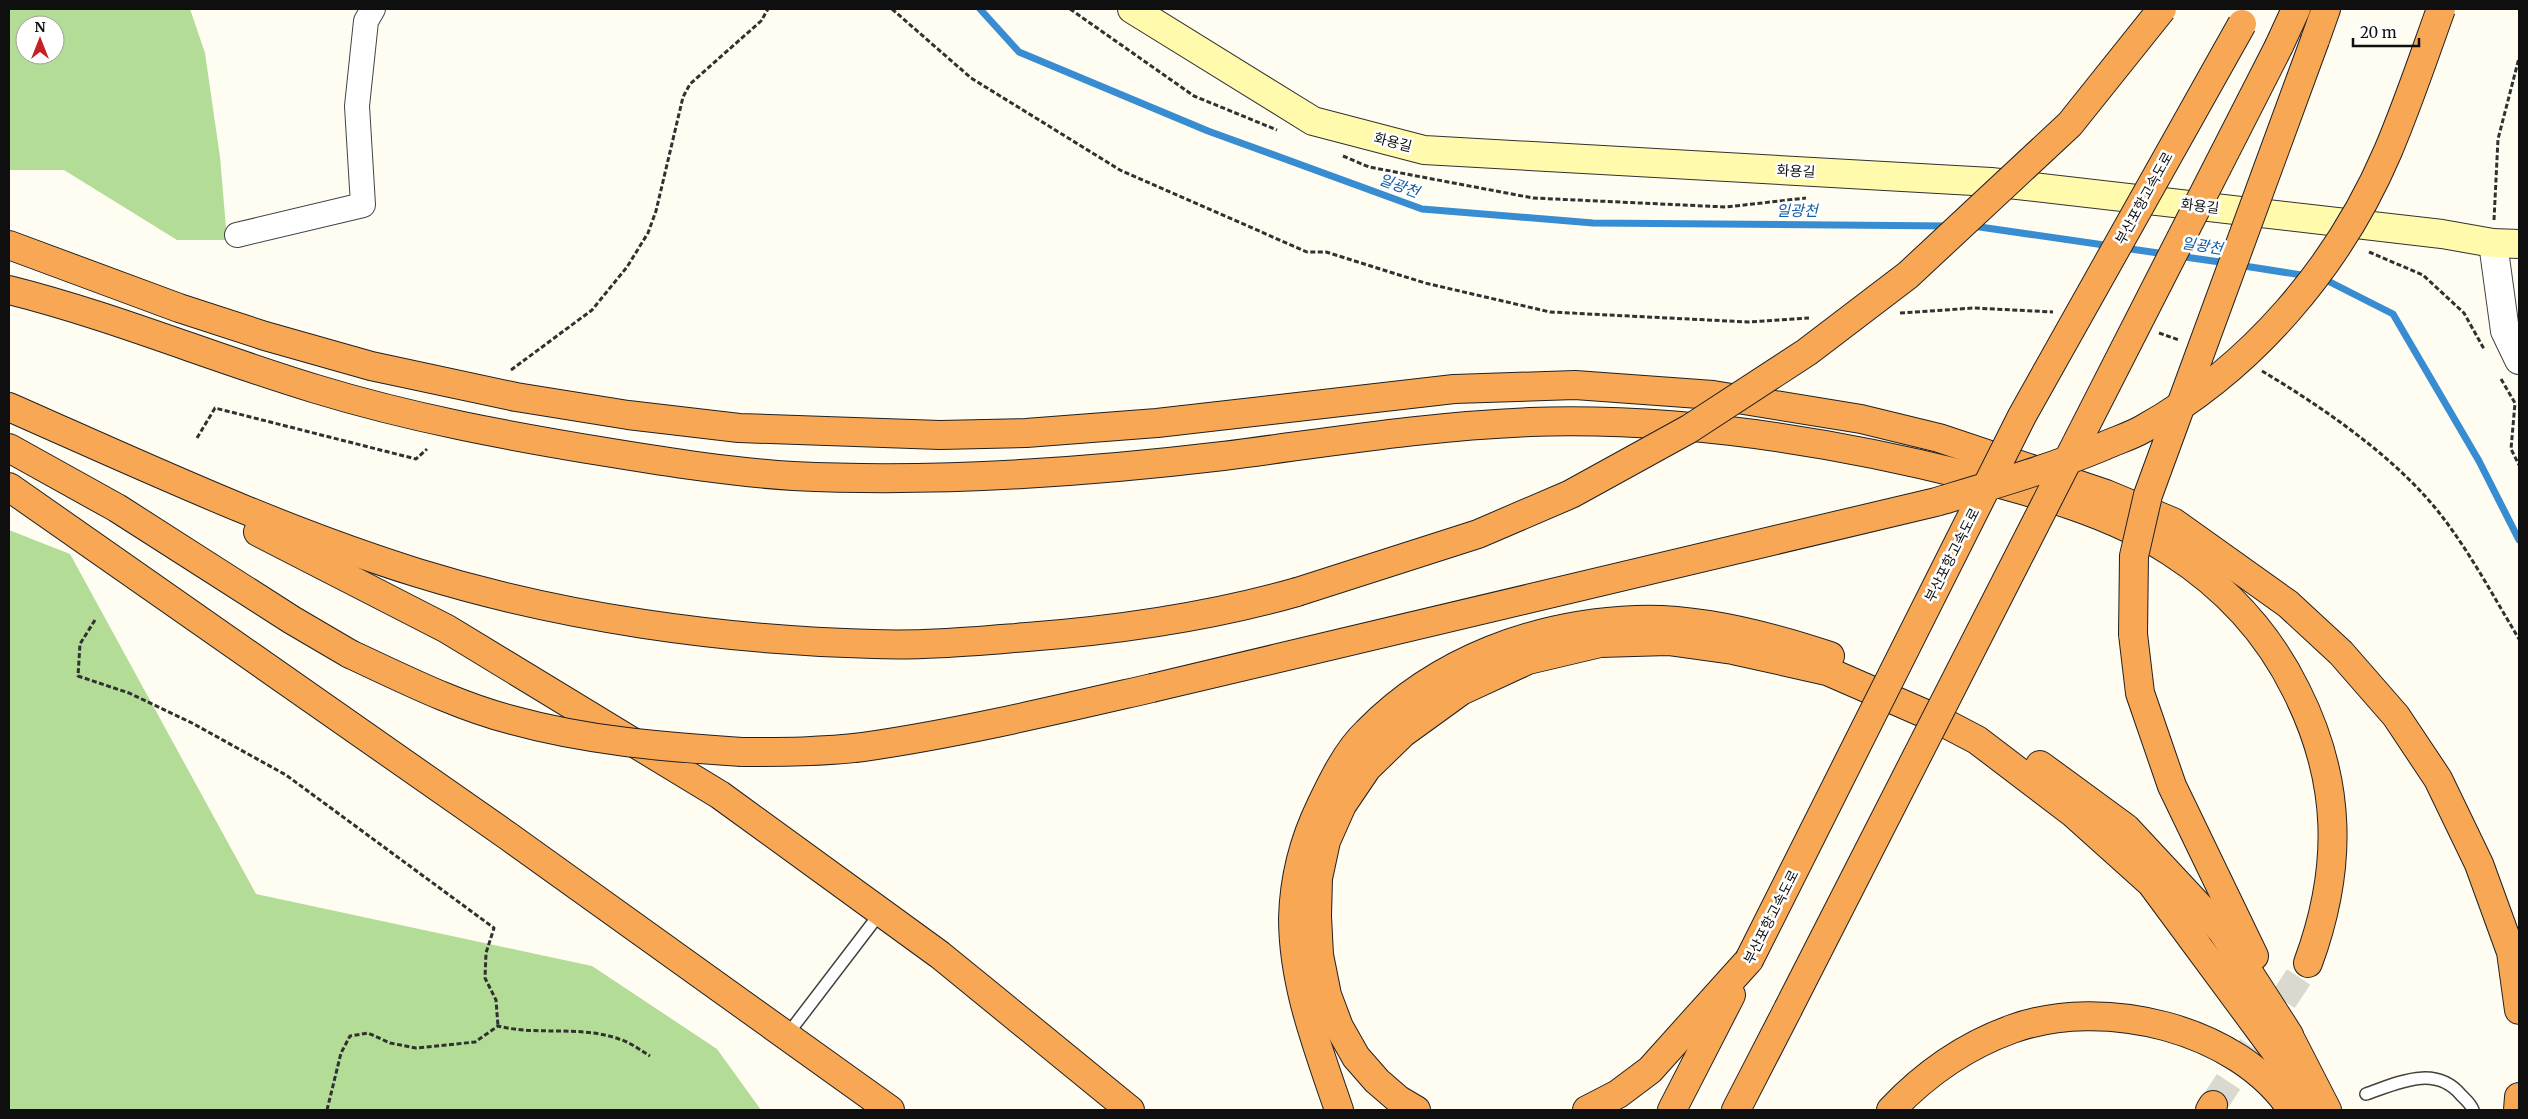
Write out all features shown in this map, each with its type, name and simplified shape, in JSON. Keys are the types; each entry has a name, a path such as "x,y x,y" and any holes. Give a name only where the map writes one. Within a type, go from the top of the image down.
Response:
{"highway":[{"path":"9,407 282,526 420,574 544,606 653,626 785,640 868,644 976,641 1082,633 1165,622 1247,606 1297,592 1478,534 1571,494 1690,429 1807,352 1908,275 2070,124 2162,9"},
{"path":"1736,1110 2279,46 2296,9"},
{"path":"2326,9 2148,495 2134,556 2133,634 2140,693 2172,786 2235,912 2289,1036 2327,1110"},
{"path":"9,448 117,508 292,620 350,654 449,698 510,720 576,735 628,744 742,752 790,752 862,747 999,722 1152,688 1936,502 2057,466 2142,430 2210,386 2268,333 2326,263 2356,214 2388,152 2441,9"},
{"name":"부산포항고속도로","path":"1672,1110 2022,416 2246,16"},
{"path":"9,244 204,316 264,336 371,366 525,398 628,415 740,428 940,435 1026,433 1158,423 1454,389 1575,385 1713,396 1861,418 1939,438 2106,494 2173,522 2288,604 2341,653 2396,716 2438,779 2479,864 2511,952 2519,1010"},
{"path":"9,290 59,302 244,367 317,389 424,417 526,439 638,457 787,476 903,479 1011,476 1159,463 1451,427 1532,422 1612,422 1802,439 1884,455 2034,493 2106,518 2168,550 2209,580 2247,616 2277,655 2311,718 2329,784 2332,820 2330,890 2321,926 2308,963"},
{"path":"106,449 282,545 447,629 582,709 720,795 940,955 1130,1110"},
{"path":"9,487 468,808 890,1110"},
{"path":"1339,1110 1302,994 1295,955 1293,917 1298,871 1311,827 1333,780 1365,733 1421,686 1499,645 1596,622 1638,620 1691,623 1778,638 1853,664 1940,700 2027,755 2126,828 2222,931 2289,1036"},
{"path":"1416,1110 1399,1100 1377,1081 1356,1057 1339,1027 1327,995 1319,955 1318,878 1326,841 1342,805 1367,768 1403,733 1462,691 1528,660 1591,645 1668,641 1733,650 1827,671 1935,718 1977,740 2073,813 2151,883 2276,1052 2304,1110"},
{"path":"1586,1110 1618,1094 1650,1070 1749,960"},
{"path":"1891,1110 1911,1089 1941,1065 1976,1044 2014,1028 2042,1022 2060,1019 2105,1017 2155,1022 2198,1036 2230,1052 2260,1074 2292,1110"},
{"path":"2518,1110 2519,1097"}],"main road":[{"name":"화용길","path":"1132,9 1313,121 1424,150 1991,182 2442,234 2506,244"}],"street":[{"path":"237,235 363,205 357,106 366,21 373,9"},
{"path":"2506,244 2505,331 2508,365"}],"lane":[{"path":"787,1035 880,912"},
{"path":"2366,1094 2403,1081 2434,1077 2454,1086 2474,1110"}],"path":[{"path":"504,375 592,310 627,267 648,233 656,211 683,97 690,84 761,21 768,9"},
{"path":"892,9 972,78 1120,170 1307,252 1326,252 1425,283 1550,312 1748,322 1817,318"},
{"path":"1070,9 1194,96 1286,133"},
{"path":"2506,244 2498,139 2519,58"},
{"path":"1342,156 1369,167 1534,198 1726,207 1815,197"},
{"path":"2368,251 2423,275 2464,314 2487,354"},
{"path":"1896,313 1974,308 2062,312"},
{"path":"2155,332 2182,340"},
{"path":"2508,365 2515,403 2511,448 2519,465"},
{"path":"2254,366 2348,427 2410,482 2444,519 2519,639"},
{"path":"197,438 215,408 416,459 426,448"},
{"path":"95,620 80,644 78,676 129,693 183,719 286,775 494,928 486,953 485,978 496,1000 498,1026"},
{"path":"327,1110 341,1053 350,1036 368,1033 390,1043 416,1048 475,1042 498,1026 517,1031 584,1032 619,1039 650,1056"}],"green space":[{"path":"9,9 190,9 205,53 220,157 227,240 177,240 64,170 9,170"},
{"path":"9,530 70,554 256,894 592,966 717,1049 761,1110 9,1110"}],"waterway":[{"name":"일광천","path":"980,9 1019,52 1208,131 1422,209 1593,223 1950,226"},
{"name":"일광천","path":"1973,226 2111,246"},
{"name":"일광천","path":"2124,248 2165,254"},
{"name":"일광천","path":"2178,256 2227,263"},
{"name":"일광천","path":"2238,265 2308,276"},
{"name":"일광천","path":"2322,278 2393,314 2479,461 2519,540"}],"tunnel":[{"path":"2213,1105 2308,963"}]}
